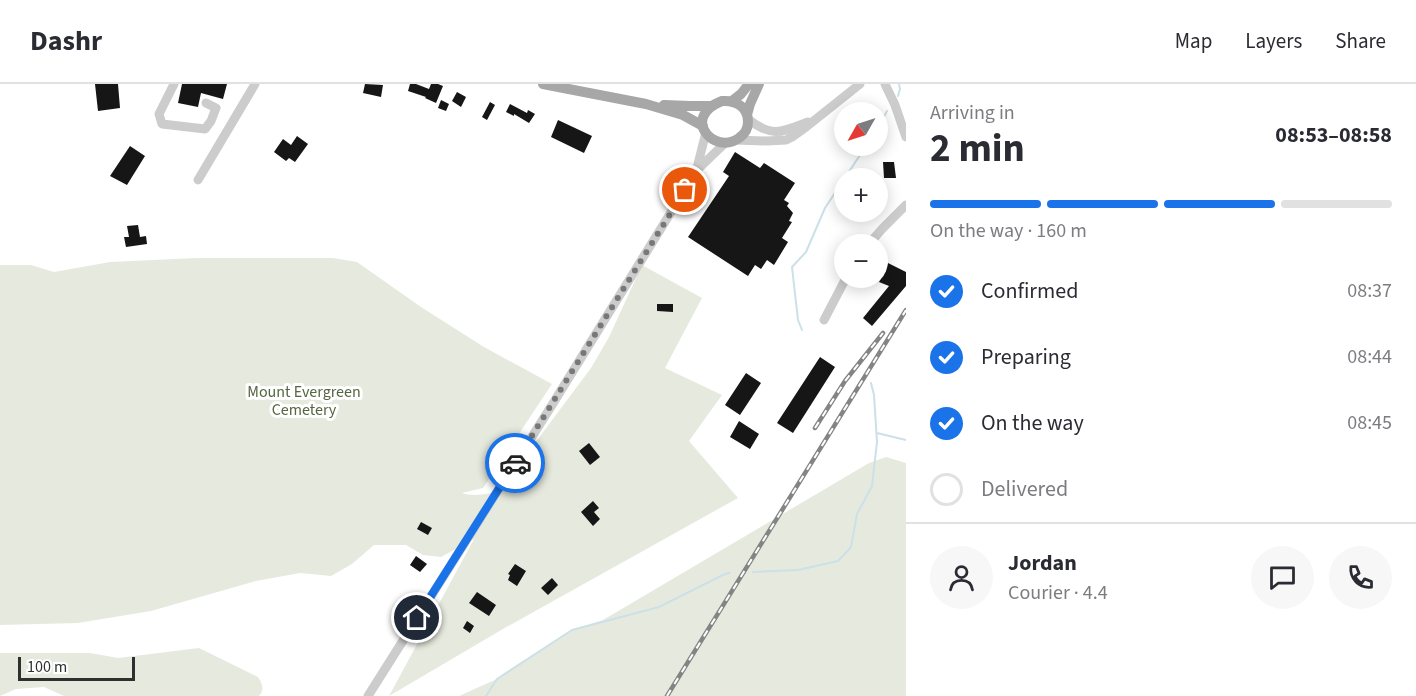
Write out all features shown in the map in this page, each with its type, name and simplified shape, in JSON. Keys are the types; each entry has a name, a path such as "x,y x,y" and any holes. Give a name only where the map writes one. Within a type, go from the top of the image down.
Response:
{"main road":[{"path":"543,84 646,104 683,115 704,129 714,140 730,141 741,137 746,130 750,104 759,84"},
{"path":"732,101 749,84"},
{"path":"704,129 703,115 712,106 722,101 732,101 741,106 748,117"},
{"path":"646,104 712,106"}],"street":[{"path":"174,84 159,114 162,124 205,129 216,108 206,103"},
{"path":"198,180 255,84"},
{"path":"368,696 697,170 730,141 786,140 860,84"},
{"path":"885,84 906,137"},
{"path":"748,117 764,130 775,132 792,128 818,117"},
{"path":"697,170 704,129"},
{"path":"878,234 906,205"},
{"path":"824,320 841,288"}],"green space":[{"name":"Mount Evergreen Cemetery","path":"196,258 333,258 357,262 484,347 552,384 483,488 462,493 476,495 499,491 591,368 609,337 642,265 702,298 665,368 722,395 689,441 738,498 503,629 389,696 474,539 441,557 423,555 406,545 374,545 352,564 331,576 300,573 256,581 151,611 78,623 0,625 0,265 31,265 54,272 110,262"},
{"path":"886,457 906,463 906,696 459,696 497,679 572,630 603,620 869,463"},
{"path":"199,648 258,677 262,686 261,694 259,696 64,696 44,687 16,689 0,696 0,653 90,653 118,658"}],"building":[{"path":"95,84 118,84 120,108 98,111"},
{"path":"182,84 227,84 223,99 201,93 198,107 178,103"},
{"path":"365,84 383,85 381,97 363,93"},
{"path":"410,84 429,89 431,84 443,86 436,103 408,91"},
{"path":"457,92 466,97 461,107 452,101"},
{"path":"441,100 449,104 446,111 438,108"},
{"path":"490,102 495,105 487,120 482,117"},
{"path":"510,104 527,113 528,110 535,114 529,123 506,112"},
{"path":"558,120 592,136 584,153 551,137"},
{"path":"297,136 308,144 295,162 289,158 286,161 274,152 283,139 291,145"},
{"path":"130,146 145,156 127,185 110,176"},
{"path":"735,152 760,168 764,163 795,183 784,200 789,203 787,206 793,213 789,221 792,222 782,238 788,242 774,265 767,260 761,269 755,265 748,276 688,237 729,176 723,172"},
{"path":"883,162 894,162 896,178 888,178 888,168 883,168"},
{"path":"138,225 140,237 146,236 147,244 126,247 124,237 129,237 127,226"},
{"path":"888,263 906,272 906,286 872,326 863,318 889,286"},
{"path":"657,304 673,304 673,312 657,311"},
{"path":"820,357 835,367 793,433 777,423"},
{"path":"746,373 761,383 740,415 725,405"},
{"path":"739,421 759,434 750,449 730,437"},
{"path":"589,443 600,457 590,465 579,451"},
{"path":"593,501 599,508 594,512 600,519 593,526 581,512"},
{"path":"421,522 432,528 428,535 417,529"},
{"path":"416,556 427,564 420,572 410,565"},
{"path":"515,564 526,571 517,586 508,580 510,575 508,574"},
{"path":"552,578 558,585 548,595 541,588"},
{"path":"477,592 496,605 489,616 469,603"},
{"path":"467,621 474,626 470,633 463,628"}],"waterway":[{"path":"898,96 899,84"},
{"path":"802,330 798,320 792,267 806,252 825,208 859,156"},
{"path":"753,572 798,570 838,561 851,547 857,514 872,486 877,442 871,383"},
{"path":"877,433 906,440"},
{"path":"486,696 497,679 572,630 659,607 730,573"}],"railway":[{"path":"667,696 906,310"},
{"path":"815,428 845,381 883,333"}],"way so far":[{"path":"515,463 685,190"}],"route":[{"path":"417,618 515,463"}]}
